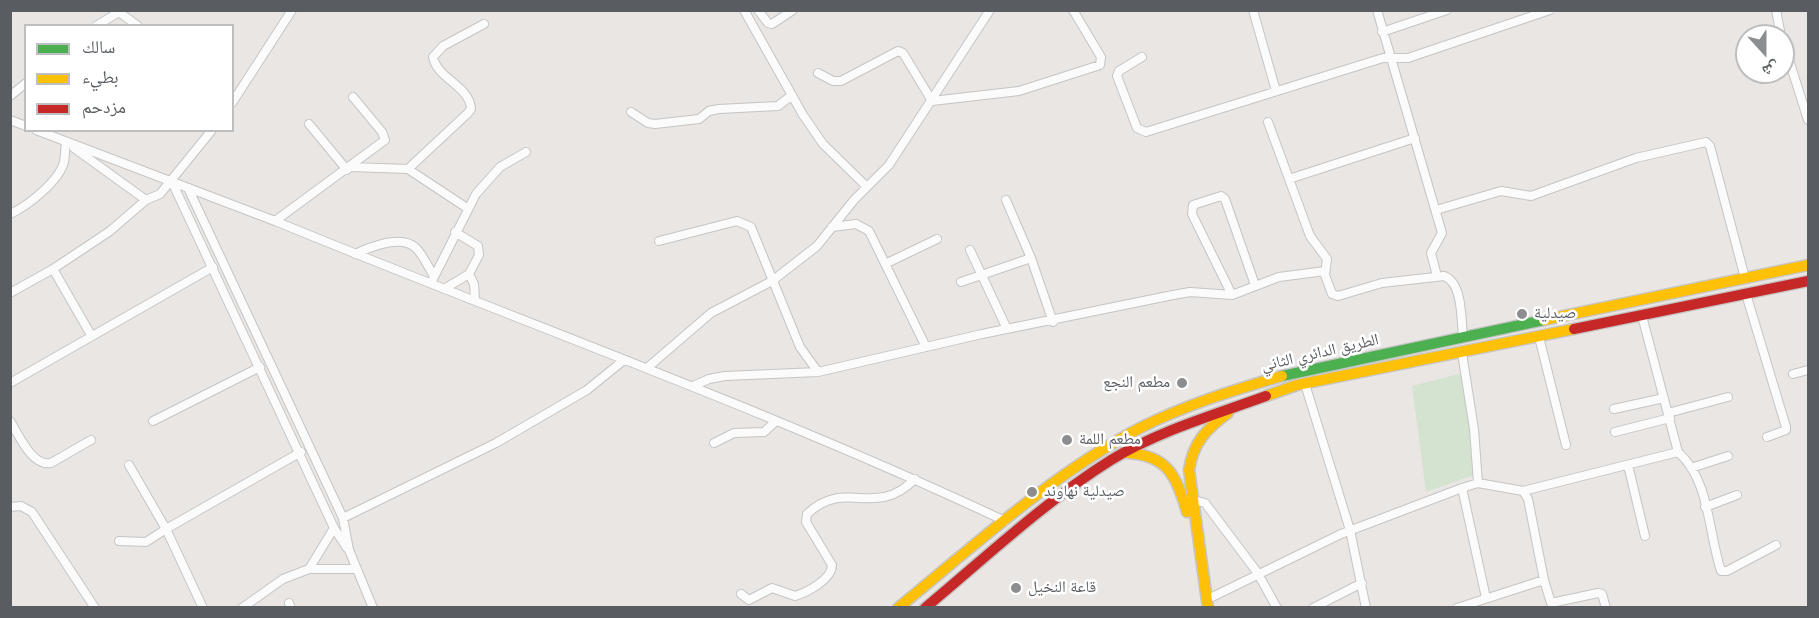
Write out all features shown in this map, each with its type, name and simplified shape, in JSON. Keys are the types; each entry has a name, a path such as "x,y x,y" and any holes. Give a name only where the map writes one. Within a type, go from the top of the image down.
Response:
{"main road":[{"name":"الطريق الدائري الثاني","path":"898,608 1005,521 1106,449 1148,425 1194,405 1297,372 1809,265"},
{"name":"الطريق الدائري الثاني","path":"925,608 1052,502 1123,454 1163,433 1305,384 1809,281"},
{"path":"1206,605 1190,499 1188,467 1195,441 1202,431 1244,404"},
{"path":"1123,454 1146,453 1163,461 1172,472 1193,532 1206,605"}],"street":[{"path":"234,100 292,10"},
{"path":"744,10 792,95 823,144 867,187"},
{"path":"758,10 768,23 772,24 794,10"},
{"path":"647,369 711,313 772,281 817,246 888,165 990,10"},
{"path":"932,101 1019,91 1100,65 1101,57 1073,10"},
{"path":"1253,10 1276,91"},
{"path":"1377,10 1389,58 1415,138 1442,234 1431,253 1437,276"},
{"path":"1382,32 1447,10"},
{"path":"1142,57 1119,71 1117,76 1137,128 1141,131 1152,131 1389,58 1408,58 1550,10"},
{"path":"99,24 119,12 135,24"},
{"path":"408,169 471,109 468,99 437,67 433,57 443,46 484,24"},
{"path":"818,73 833,81 841,81 898,51 903,53 932,101"},
{"path":"1795,77 1809,120"},
{"path":"10,96 24,85"},
{"path":"631,112 648,123 655,124 699,119 709,111 778,106 792,95"},
{"path":"275,221 385,140 386,137 353,97"},
{"path":"1268,122 1310,236 1327,260 1325,270 1332,294 1338,296 1382,283 1437,276 1450,278 1456,287 1463,337"},
{"path":"309,124 349,168 408,169 467,208"},
{"path":"41,132 275,221 355,254 432,280 444,289 693,387 915,479 1005,521"},
{"path":"202,132 206,140"},
{"path":"10,293 53,269 110,231 146,200 160,194 211,132"},
{"path":"1289,179 1415,138"},
{"path":"1436,210 1501,191 1531,196 1636,158 1706,142 1710,146 1745,278"},
{"path":"67,143 112,178 146,200"},
{"path":"10,214 33,200 58,173 64,162 67,143"},
{"path":"432,280 467,208 500,167 526,152"},
{"path":"172,182 301,452 334,528 349,550"},
{"path":"188,188 343,518 355,568 374,608"},
{"path":"1232,295 1191,214 1193,205 1214,196 1221,196 1225,199 1255,285"},
{"path":"1006,201 1031,258 1053,321"},
{"path":"659,241 725,224 745,223 751,227 800,347 818,372"},
{"path":"832,227 855,224 864,226 869,231 926,348"},
{"path":"444,289 469,274 480,250 455,232"},
{"path":"885,264 937,239"},
{"path":"355,254 373,246 411,244 417,249 432,280"},
{"path":"970,250 1007,330"},
{"path":"961,282 1031,258"},
{"path":"10,383 213,267"},
{"path":"53,269 92,335"},
{"path":"693,387 709,379 725,376 818,372 1190,292 1232,295 1279,277 1325,270"},
{"path":"469,274 474,284 475,300"},
{"path":"1746,294 1786,427 1781,434 1767,437"},
{"path":"1642,316 1678,452 1691,468 1700,486 1721,571 1727,571 1776,544"},
{"path":"1539,338 1566,445"},
{"path":"1462,353 1474,429 1478,483"},
{"path":"343,518 496,443 587,390 624,360"},
{"path":"153,421 260,367"},
{"path":"1794,374 1809,370"},
{"path":"1305,384 1350,530 1366,608"},
{"path":"1614,409 1664,398"},
{"path":"1615,432 1728,398"},
{"path":"10,421 36,460 44,464 51,463 91,440"},
{"path":"714,443 734,433 764,432 776,421"},
{"path":"119,541 127,539 146,542 301,452"},
{"path":"1206,605 1257,572 1350,530 1462,488 1478,483 1523,491 1678,452"},
{"path":"1691,468 1728,456"},
{"path":"129,465 166,529 203,608"},
{"path":"1628,465 1645,536"},
{"path":"741,594 748,600 772,588 795,596 824,579 830,574 832,565 806,522 807,514 820,503 836,498 886,499 905,489 915,479"},
{"path":"1462,488 1486,598"},
{"path":"1523,491 1530,505 1544,580 1552,604 1598,593 1602,594 1606,608"},
{"path":"1705,507 1737,495"},
{"path":"1190,499 1205,503 1257,572 1277,608"},
{"path":"10,507 21,506 32,512 95,608"},
{"path":"309,569 334,528"},
{"path":"242,608 283,579 309,569 355,568"},
{"path":"1457,608 1544,580"},
{"path":"1313,608 1362,583"}],"green space":[{"path":"1463,373 1476,471 1474,475 1426,492 1412,386"}],"traffic: fast":[{"path":"1282,376 1544,320"}],"traffic: slow":[{"path":"1544,320 1808,265"},
{"path":"1266,396 1297,385 1574,329"},
{"path":"898,608 1014,512 1075,467 1107,447 1174,412 1282,376"},
{"path":"1208,608 1189,470 1197,444 1213,425 1228,413"},
{"path":"1127,453 1152,458 1161,463 1174,478 1187,512"}],"traffic: jam":[{"path":"1574,329 1808,281"},
{"path":"925,608 1039,512 1111,460 1167,432 1266,396"}],"place":[{"name":"صيدلية","path":"1522,314"},
{"name":"مطعم النجع","path":"1182,383"},
{"name":"مطعم اللمة","path":"1067,440"},
{"name":"صيدلية نهاوند","path":"1032,492"},
{"name":"قاعة النخيل","path":"1016,588"}]}
